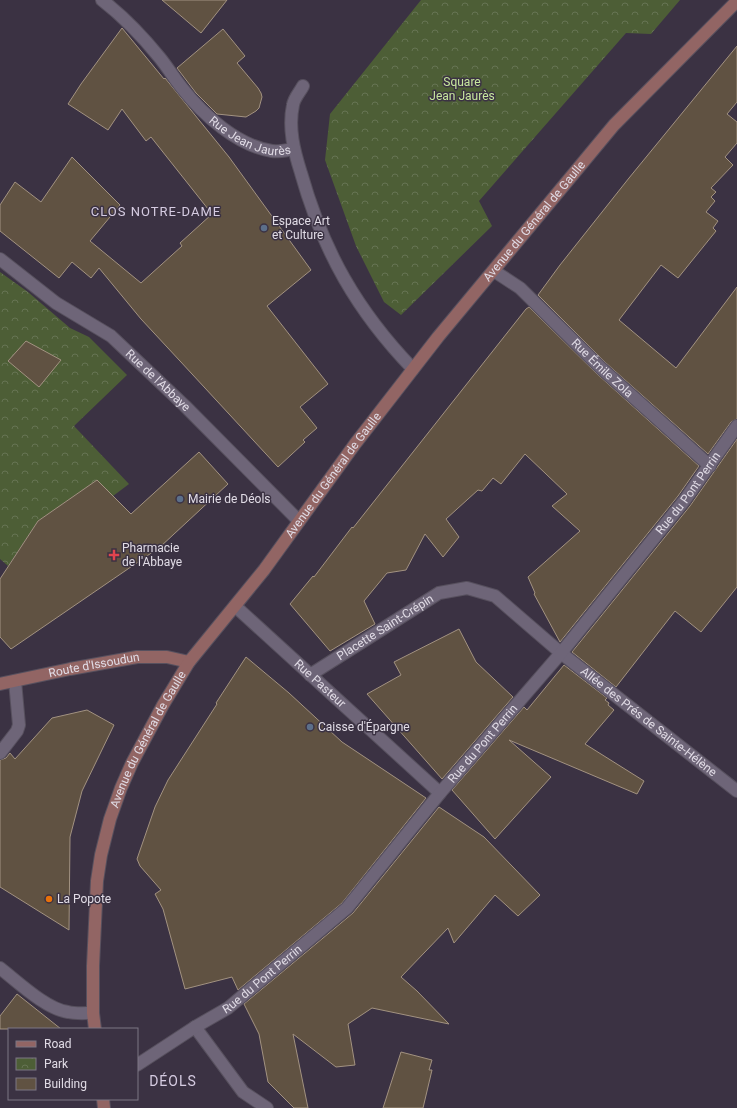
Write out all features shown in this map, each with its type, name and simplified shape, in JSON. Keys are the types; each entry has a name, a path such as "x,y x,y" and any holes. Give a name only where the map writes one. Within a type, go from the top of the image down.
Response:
{"main road":[{"name":"Avenue du Général de Gaulle","path":"95,1028 93,1013 93,966 95,912 97,881 104,840 121,788 132,763 163,705 189,662 264,570 355,444 413,369 614,125 735,3"},
{"name":"Route d'Issoudun","path":"0,684 137,657 167,657 189,662"}],"street":[{"name":"Rue Jean Jaurès","path":"102,0 123,17 160,58 182,89 200,109 225,130 252,146 274,152 294,149 304,187 322,234 341,275 367,315 413,369"},
{"path":"294,149 291,122 293,103 303,86"},
{"name":"Rue de l'Abbaye","path":"0,259 56,303 112,336 185,406 299,521"},
{"name":"Rue Émile Zola","path":"494,271 520,288 601,368 710,466"},
{"name":"Rue du Pont Perrin","path":"138,1064 194,1027 228,1008 347,908 440,793 561,653 684,501 737,426"},
{"name":"Placette Saint-Crépin","path":"310,675 439,593 467,588 496,596 561,653"},
{"name":"Rue Pasteur","path":"235,606 440,793"},
{"name":"Allée des Prés de Sainte-Hélène","path":"561,653 737,791"},
{"path":"0,753 17,731 19,725 15,681"},
{"path":"0,968 40,999 53,1007 68,1012 93,1013"},
{"path":"194,1027 242,1092 267,1108"}],"green space":[{"name":"Square Jean Jaurès","path":"421,0 680,0 651,34 626,33 479,201 492,226 401,315 384,302 356,246 325,160 330,114"},
{"path":"0,272 28,292 70,328 89,337 127,375 74,426 129,484 113,496 97,480 38,521 8,566 0,559"}],"building":[{"path":"162,0 227,0 201,33"},
{"path":"122,28 229,157 311,270 267,306 328,384 300,407 317,428 303,440 305,442 278,467 141,319 99,268 91,278 72,262 59,278 0,231 0,205 15,182 41,202 72,157 120,205 90,241 141,283 182,246 180,243 212,214 151,137 146,141 122,109 108,130 68,104"},
{"path":"223,29 245,56 237,63 261,93 262,97 259,108 246,117 217,114 196,93 177,68"},
{"path":"737,46 737,102 727,114 737,122 737,143 725,157 733,165 711,188 716,192 711,197 715,201 706,212 718,221 713,228 716,231 678,278 661,265 619,320 676,368 737,287 737,419 731,422 708,454 606,363 538,295 629,178"},
{"path":"529,307 596,373 699,466 678,496 560,642 534,594 535,593 528,577 580,531 552,506 567,494 525,454 501,484 493,478 482,491 478,490 446,519 459,537 443,557 425,534 406,570 387,573 364,601 375,624 330,651 290,604 313,576 314,577 352,527 353,528"},
{"path":"26,341 61,360 39,387 8,361"},
{"path":"737,439 737,587 701,632 675,611 616,687 572,652 690,506"},
{"path":"199,452 228,484 160,547 11,649 0,637 0,579 38,521 97,480 131,514"},
{"path":"459,629 476,662 513,697 442,779 367,694 401,675 394,662"},
{"path":"246,657 289,693 342,742 426,798 342,903 238,990 232,977 185,989 163,909 155,894 161,890 140,866 137,859 155,807 168,780"},
{"path":"564,665 607,698 605,700 614,710 585,744 644,781 637,794 509,740 551,777 495,839 452,790 524,707 527,710"},
{"path":"87,710 114,725 82,791 70,837 69,930 0,887 0,760 6,758 10,753 15,759 52,718"},
{"path":"439,807 484,837 540,895 518,916 495,895 454,943 448,928 401,977 449,1024 372,1008 348,1024 355,1065 336,1067 293,1034 308,1108 294,1108 268,1082 259,1034 244,1004 353,913"},
{"path":"17,994 60,1028 0,1029 0,1016"},
{"path":"401,1052 432,1060 429,1070 432,1070 423,1108 383,1108"}],"place":[{"name":"Espace Art et Culture","path":"264,228"},
{"name":"Mairie de Déols","path":"180,499"},
{"name":"Pharmacie de l'Abbaye","path":"114,555"},
{"name":"Caisse d'Épargne","path":"310,727"},
{"name":"La Popote","path":"49,899"}],"district":[{"name":"CLOS NOTRE-DAME","path":"156,211"},
{"name":"DÉOLS","path":"173,1081"}]}
